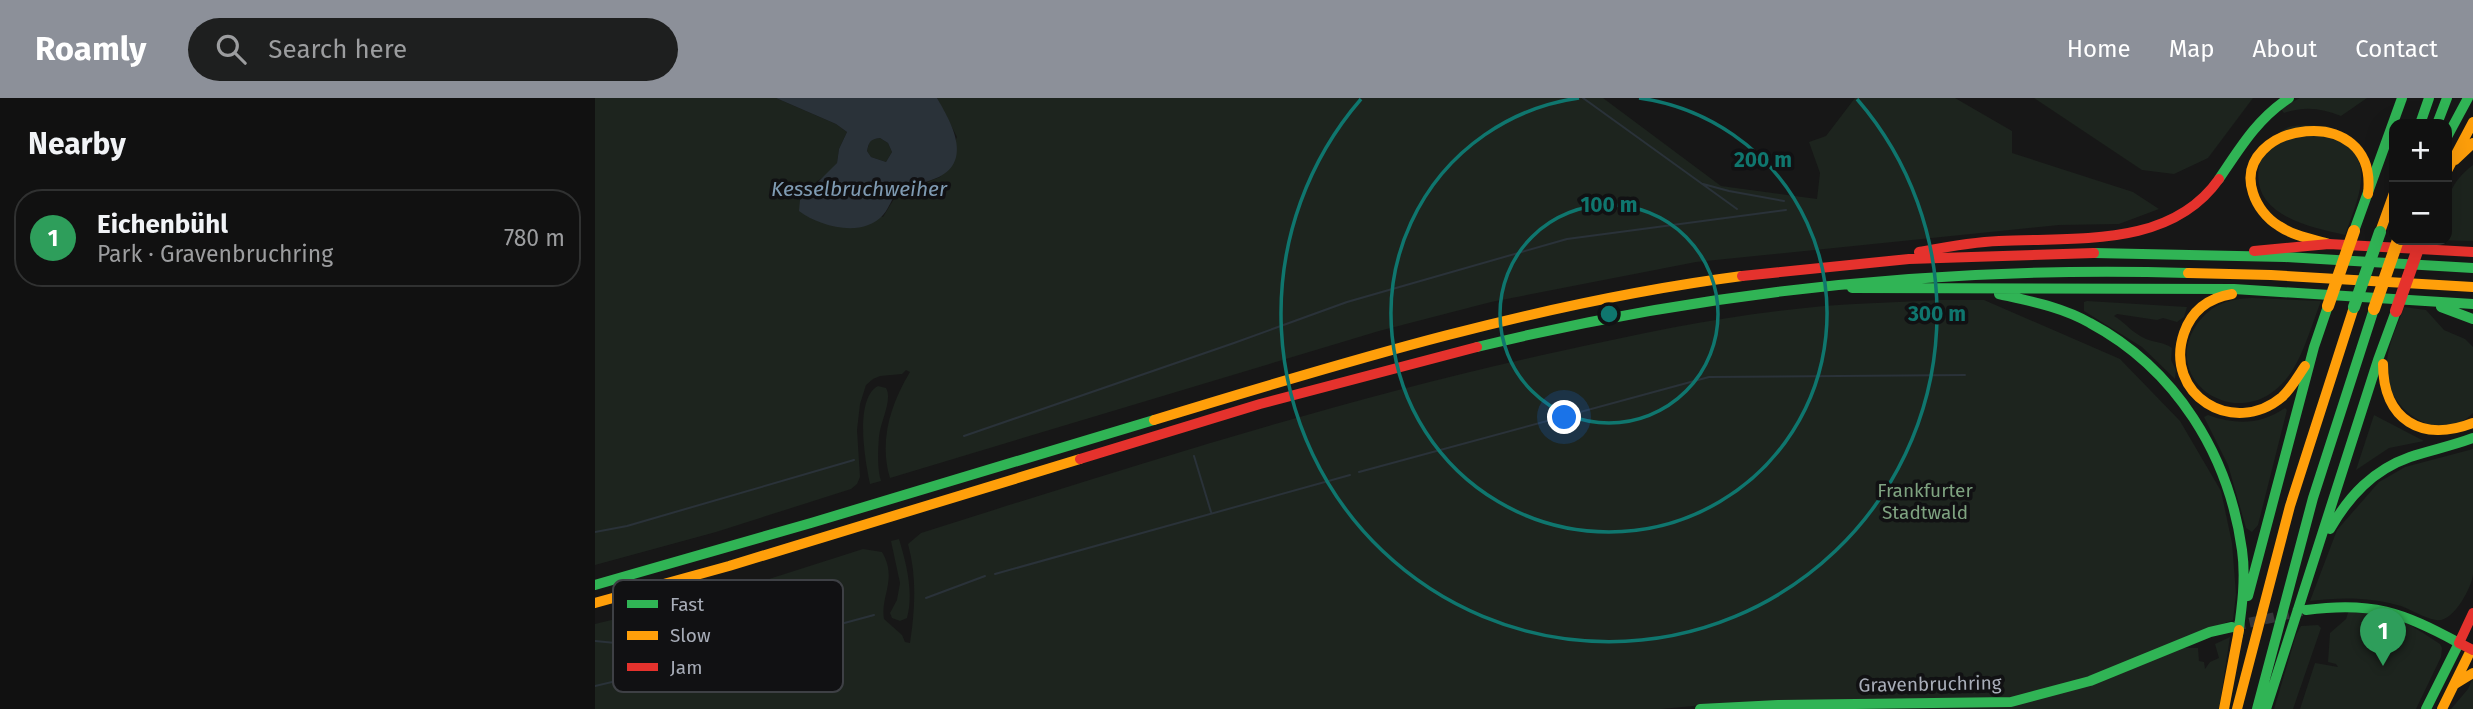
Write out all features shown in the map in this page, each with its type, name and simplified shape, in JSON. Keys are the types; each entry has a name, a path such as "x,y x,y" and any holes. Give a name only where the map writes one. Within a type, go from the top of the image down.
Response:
{"main road":[{"path":"1864,262 1975,242 2120,234 2162,225 2185,214 2208,195 2249,132 2265,114 2289,98"},
{"path":"2235,631 2314,347 2402,98"},
{"path":"2422,119 2430,98"},
{"path":"2439,119 2447,98"},
{"path":"2452,128 2468,98"},
{"path":"2279,121 2259,139 2251,157 2249,173 2252,194 2262,211 2280,227 2329,244"},
{"path":"2452,161 2473,122"},
{"path":"2349,128 2361,141 2368,157 2368,194"},
{"path":"2452,164 2473,143"},
{"path":"2237,709 2306,457 2389,206"},
{"path":"2205,255 2329,244 2473,252"},
{"path":"2257,709 2313,498 2396,245"},
{"path":"2266,709 2419,245"},
{"path":"613,580 784,533 1380,353 1580,305 1657,290 1767,272 1864,262 2010,255 2205,255 2473,268"},
{"path":"684,580 1330,384 1623,314 1809,286 1930,276 2123,272 2294,276 2473,287"},
{"path":"1809,286 1869,289 2145,288 2277,291 2473,304"},
{"path":"1953,288 2015,297 2071,314 2100,329 2131,349 2174,390 2201,426 2214,449 2233,498 2243,560 2243,592 2224,709"},
{"path":"2277,291 2220,296 2206,302 2196,311 2186,325 2181,340 2180,361 2188,385 2201,400 2220,411 2244,415 2260,412 2275,404 2292,388 2314,347"},
{"path":"2414,299 2460,312 2473,319"},
{"path":"2388,335 2381,379 2384,393 2395,411 2415,426 2436,432 2461,429 2473,423"},
{"path":"2312,567 2338,514 2365,481 2399,460 2454,446 2473,438"},
{"path":"595,585 613,580"},
{"path":"595,603 613,598"},
{"path":"2306,610 2353,605 2387,610 2412,618 2473,650 2442,709"},
{"path":"2426,709 2473,613"},
{"name":"Gravenbruchring","path":"1700,709 1766,705 2011,702 2090,681 2210,632 2235,631"},
{"path":"2455,684 2473,673"}],"green space":[{"path":"595,98 776,98 836,124 847,132 839,149 837,163 828,174 816,182 883,217 897,194 940,177 957,137 937,98 1603,98 1721,186 1817,199 1820,173 1809,142 1826,136 1855,98 1955,98 2012,131 2012,153 2133,192 2159,209 2119,224 2059,225 1696,262 1491,302 1379,331 890,478 886,437 897,397 910,372 906,370 902,374 880,376 866,385 860,404 857,430 860,477 851,489 716,532 595,565"},
{"path":"2034,98 2253,98 2208,158 2174,174 2142,170"},
{"path":"2300,98 2367,98 2341,116 2313,109 2284,113 2280,108"},
{"path":"2294,126 2328,126 2354,150 2359,162 2360,188 2345,235 2302,224 2282,214 2266,200 2259,181 2258,171 2264,151 2277,135"},
{"path":"880,138 888,143 892,152 886,162 871,157 867,151 872,139"},
{"path":"2473,165 2473,241 2452,240 2452,190 2463,173"},
{"path":"2252,298 2321,301 2305,346 2292,371 2273,391 2252,401 2231,402 2212,396 2197,383 2188,366 2187,346 2197,324 2215,307 2228,301"},
{"name":"Frankfurter Stadtwald","path":"1984,300 2120,359 2180,421 2221,491 2232,543 2236,594 2233,620 2111,670 2012,699 1704,705 1661,709 595,709 595,624 613,620 613,692 843,692 843,580 766,580 863,549 882,552 889,571 884,619 902,635 905,642 910,643 914,593 908,544 921,533 1239,435 1399,390 1622,338 1774,311 1821,306"},
{"path":"2084,302 2187,307 2184,317 2177,322 2163,318 2157,320 2117,314 2114,316 2141,337 2172,348 2171,360 2176,370 2175,379 2142,347 2084,311"},
{"path":"2404,307 2426,310 2444,330 2465,339 2473,347 2473,413 2461,422 2447,426 2420,421 2408,413 2391,390 2387,376 2387,358"},
{"path":"878,386 886,388 888,399 879,437 878,465 881,481 870,484 864,446 864,417 866,404"},
{"path":"2285,408 2287,410 2258,525 2252,532 2246,528 2228,465 2204,417 2208,415 2228,421 2248,422 2266,418"},
{"path":"2374,415 2424,441 2389,448 2356,470"},
{"path":"2473,449 2473,574 2465,596 2454,611 2442,620 2436,620 2401,606 2367,599 2310,601 2337,530 2379,482 2405,467"},
{"path":"899,539 910,598 907,618 900,621 892,618 890,613 897,600 900,583 891,541"},
{"path":"2349,610 2387,615 2408,624 2440,644 2441,657 2416,709 2300,709 2315,663 2338,667 2328,662 2330,633 2346,619"},
{"path":"2318,625 2321,628 2293,709 2274,709 2296,635 2301,626"},
{"path":"2230,637 2219,709 1781,709 2006,706 2181,648 2198,648 2199,661 2204,662 2205,669 2210,662 2219,658 2215,644"},
{"path":"2473,678 2473,709 2451,709 2468,689"}],"water":[{"name":"Kesselbruchweiher","path":"776,98 937,98 953,129 957,151 955,161 949,170 939,177 898,193 885,213 875,222 841,228 818,222 799,211 800,200 837,163 839,149 847,132 836,124","holes":["880,138 888,143 892,152 886,162 871,157 867,151 869,143 874,139"]}],"waterway":[{"path":"1583,98 1737,209"},
{"path":"1703,184 1784,201"},
{"path":"964,436 1347,302 1567,239 1786,210"},
{"path":"1359,472 1709,377 1965,375"},
{"path":"1194,456 1211,512"},
{"path":"595,532 627,526 854,460"},
{"path":"995,574 1350,475"},
{"path":"926,598 985,576"},
{"path":"843,623 874,615"},
{"path":"595,641 613,643"},
{"path":"595,686 613,682"}],"tunnel":[{"path":"2235,626 2302,611"}],"traffic: fast":[{"path":"2219,179 2258,125 2289,98"},
{"path":"2354,231 2402,98"},
{"path":"2422,119 2429,98"},
{"path":"2439,119 2447,98"},
{"path":"2452,128 2468,98"},
{"path":"2354,307 2380,232"},
{"path":"2094,253 2285,257 2473,268"},
{"path":"1477,347 1653,310 1830,286 2008,274 2188,273"},
{"path":"1852,288 2234,289 2473,304"},
{"path":"1999,294 2068,313 2121,342 2172,390 2193,418 2225,481 2235,515 2244,571 2238,635"},
{"path":"2248,596 2314,347 2328,306"},
{"path":"2441,307 2473,319"},
{"path":"2257,709 2313,498 2374,309"},
{"path":"2266,709 2396,311"},
{"path":"595,585 1154,420"},
{"path":"2330,529 2354,495 2385,469 2410,457 2473,438"},
{"path":"2306,610 2368,608 2403,617 2459,643 2426,709"},
{"path":"1700,709 1778,705 2011,702 2090,681 2210,632 2232,627"}],"traffic: slow":[{"path":"2452,162 2473,122"},
{"path":"2329,244 2285,229 2270,220 2260,207 2253,193 2252,169 2263,150 2282,137 2306,131 2330,133 2351,144 2365,164 2368,194"},
{"path":"2455,160 2473,143"},
{"path":"2380,232 2389,207"},
{"path":"2328,306 2354,231"},
{"path":"2374,309 2396,245"},
{"path":"2188,273 2473,287"},
{"path":"1154,420 1372,355 1519,317 1667,287 1742,276"},
{"path":"2232,294 2202,306 2187,325 2180,355 2184,374 2193,391 2207,403 2224,411 2243,413 2263,409 2285,394 2305,366"},
{"path":"2237,709 2290,506 2354,307"},
{"path":"2383,364 2390,400 2398,413 2409,422 2422,428 2437,430 2454,429 2473,423"},
{"path":"678,580 1080,459"},
{"path":"595,603 613,598"},
{"path":"2224,709 2239,630"},
{"path":"2442,709 2471,650"},
{"path":"2455,684 2473,673"}],"traffic: jam":[{"path":"1919,252 1989,242 2119,235 2148,228 2175,218 2199,202 2219,179"},
{"path":"2254,251 2329,244 2473,252"},
{"path":"2396,311 2419,245"},
{"path":"1742,276 1909,259 2094,253"},
{"path":"1080,459 1260,404 1477,347"},
{"path":"2473,613 2459,643 2473,650"}],"place":[{"name":"Eichenbühl","path":"2383,666"}]}
